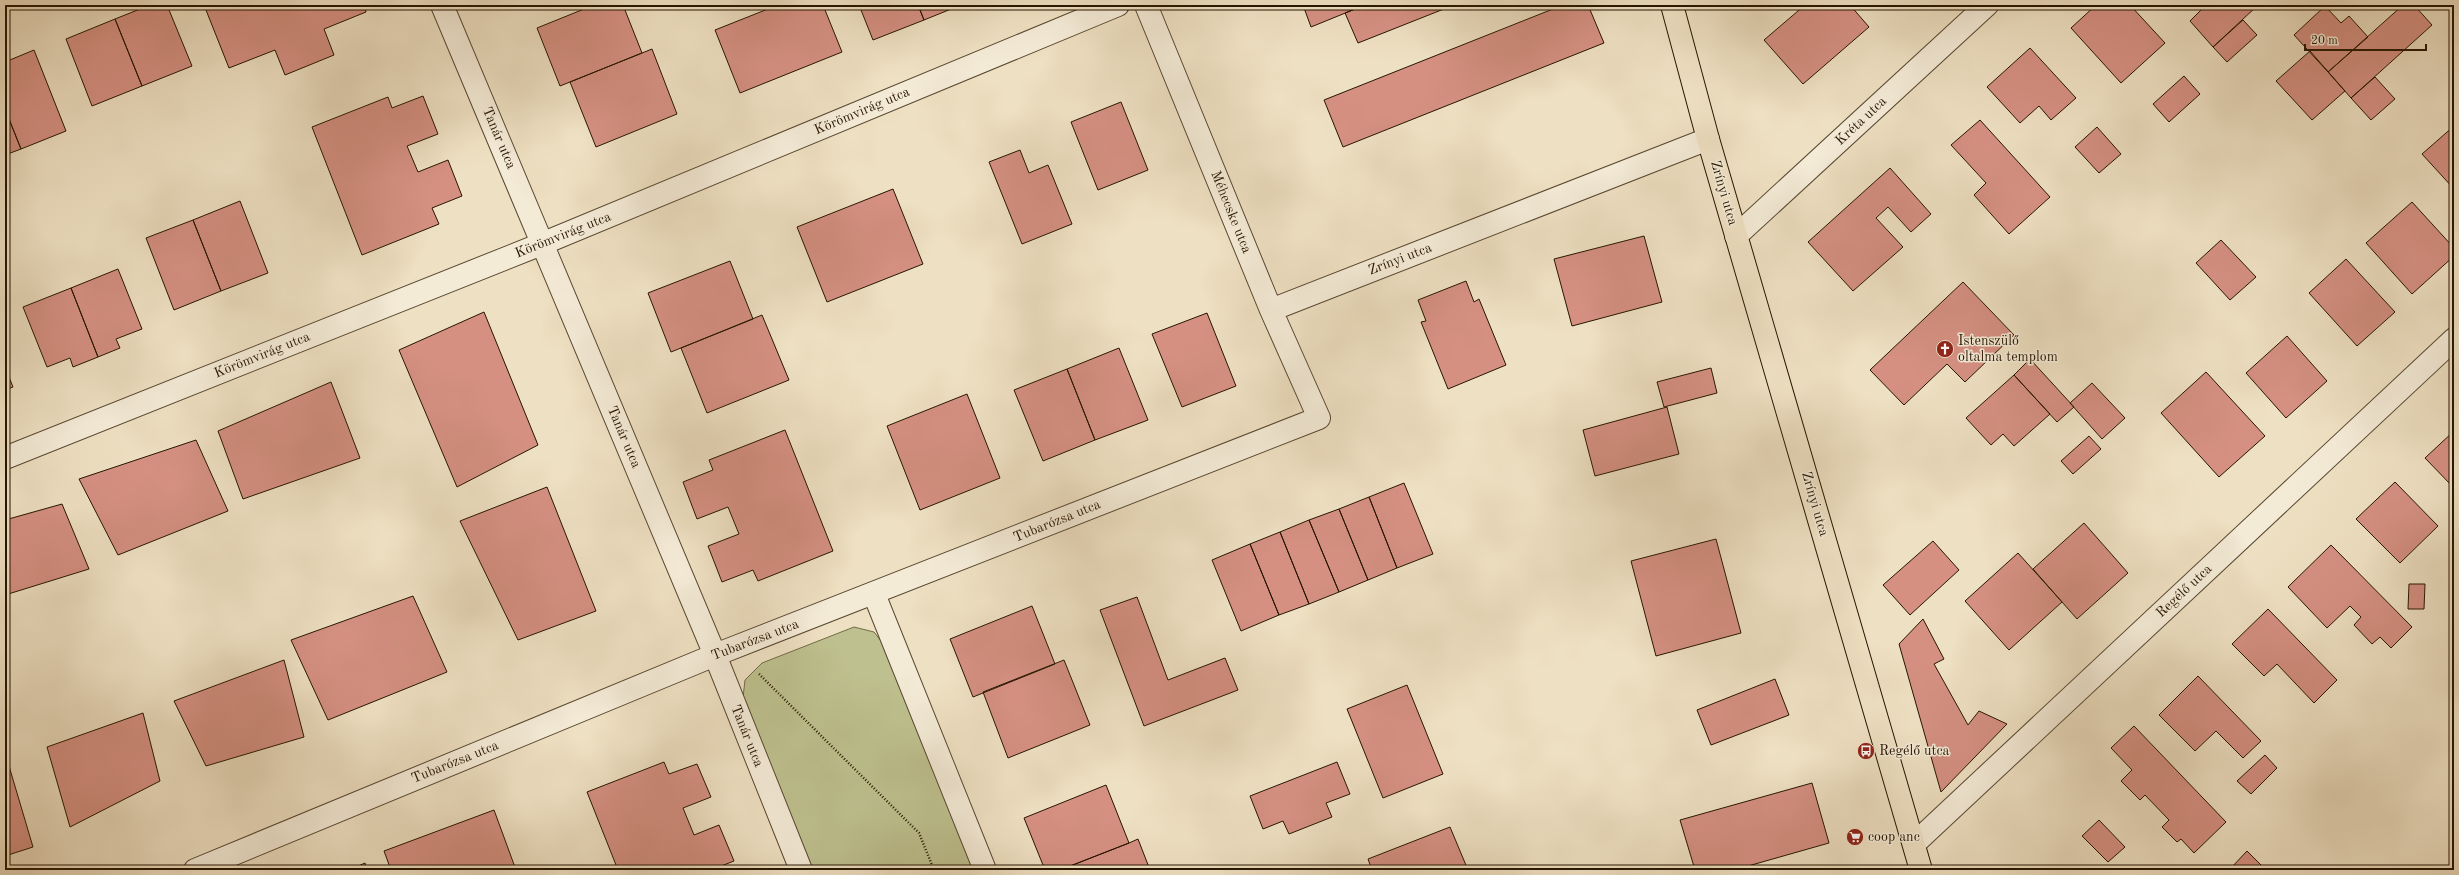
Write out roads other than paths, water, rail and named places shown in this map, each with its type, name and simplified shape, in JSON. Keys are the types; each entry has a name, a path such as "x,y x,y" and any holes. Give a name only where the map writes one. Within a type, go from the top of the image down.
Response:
{"main road":[{"name":"Zrínyi utca","path":"1672,5 1708,139 1915,843 1921,870"}],"street":[{"name":"Tanár utca","path":"442,5 544,243 715,655 801,870"},
{"name":"Körömvirág utca","path":"5,458 544,243 1118,5"},
{"name":"Méhecske utca","path":"1146,5 1271,310 1319,418"},
{"name":"Kréta utca","path":"1736,236 1987,5"},
{"name":"Zrínyi utca","path":"1271,310 1708,139"},
{"name":"Regélő utca","path":"1915,843 2454,339"},
{"name":"Tubarózsa utca","path":"195,870 715,655 874,594 1319,418"},
{"path":"874,594 985,870"}],"place":[{"name":"Istenszülő oltalma templom","path":"1945,349"},
{"name":"Regélő utca","path":"1866,751"},
{"name":"coop anc","path":"1855,837"}]}
